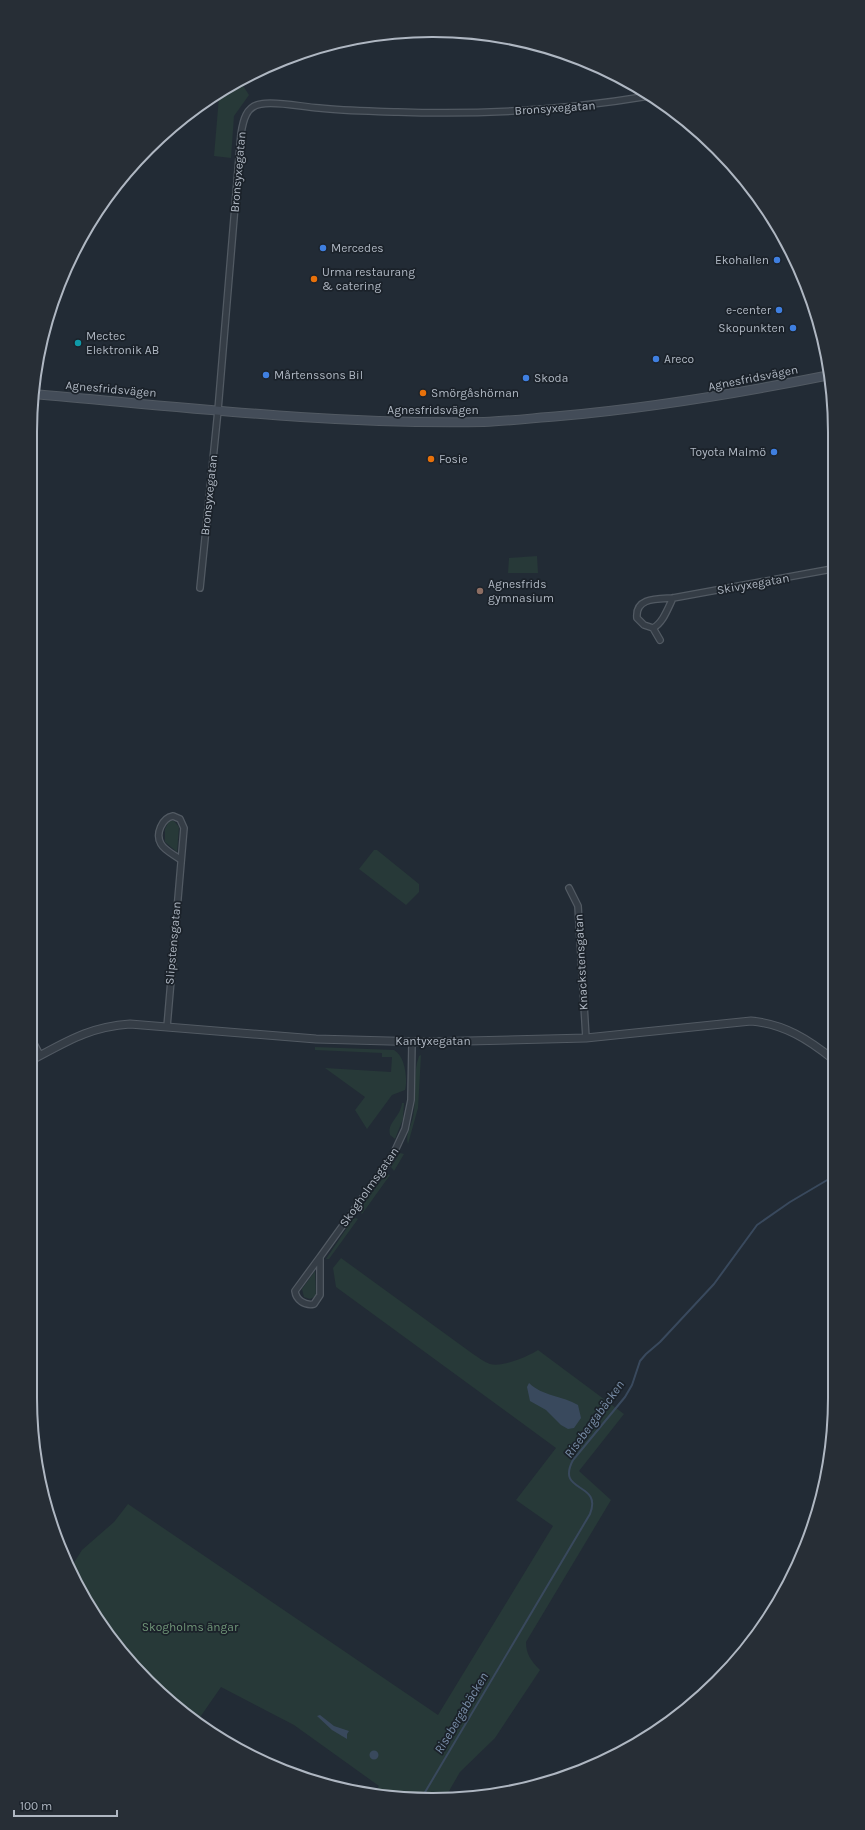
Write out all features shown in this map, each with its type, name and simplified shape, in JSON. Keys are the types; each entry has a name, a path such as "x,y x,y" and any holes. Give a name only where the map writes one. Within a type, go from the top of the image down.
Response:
{"main road":[{"name":"Agnesfridsvägen","path":"39,394 218,410 376,421 508,421 699,400 824,376"}],"street":[{"name":"Bronsyxegatan","path":"200,588 218,410 241,134 243,120 250,110 255,106 269,104 324,109 442,113 497,112 598,104 641,97"},
{"name":"Skivyxegatan","path":"660,640 653,628 644,625 638,618 640,607 646,601 673,598 828,570"},
{"path":"653,628 661,620 673,598"},
{"name":"Slipstensgatan","path":"167,1027 184,828 180,820 170,816 161,825 160,840 164,848 181,860"},
{"name":"Knackstensgatan","path":"569,888 578,906 586,1038"},
{"name":"Kantyxegatan","path":"37,1057 76,1036 98,1028 130,1024 316,1039 412,1042 586,1038 751,1021 777,1025 792,1031 807,1039 828,1055"},
{"name":"Skogholmsgatan","path":"320,1257 320,1295 314,1304 305,1304 298,1298 295,1291 392,1157 402,1137 410,1110 412,1042"},
{"path":"37,1049 40,1055"}],"green space":[{"path":"243,86 249,95 234,116 231,158 214,156 219,100"},
{"path":"537,556 538,573 508,573 509,558"},
{"path":"169,821 174,821 179,827 177,852 165,842 165,829"},
{"path":"374,850 377,850 419,884 419,892 406,905 359,869"},
{"path":"315,1047 394,1050 401,1057 405,1068 405,1090 392,1095 367,1129 355,1110 365,1097 325,1068 391,1072 392,1057 382,1057 382,1053 315,1050"},
{"path":"421,1055 418,1108 408,1144 408,1134 414,1109 417,1063 419,1056"},
{"path":"402,1103 404,1103 403,1119 395,1139 390,1135 390,1127 401,1108"},
{"path":"400,1153 404,1154 394,1171 391,1167"},
{"path":"386,1174 390,1175 362,1214 359,1210"},
{"path":"353,1219 358,1219 329,1259 326,1259"},
{"name":"Skogholms ängar","path":"341,1258 473,1354 490,1364 495,1365 508,1363 538,1350 624,1414 579,1471 611,1500 526,1642 530,1657 540,1670 495,1738 460,1772 448,1792 407,1792 377,1789 379,1786 294,1725 221,1687 200,1717 172,1695 135,1658 104,1617 90,1595 74,1563 82,1550 114,1522 128,1504 438,1715 553,1526 516,1500 556,1448 336,1287 333,1268"},
{"path":"315,1271 316,1296 310,1299 304,1297 302,1289"}],"water":[{"path":"529,1383 540,1391 578,1405 581,1418 574,1428 568,1429 561,1425 546,1410 530,1401 527,1387"},
{"path":"320,1715 334,1726 349,1731 347,1734 347,1739 332,1730 317,1716"},
{"path":"372,1751 376,1751 378,1755 376,1759 372,1759 370,1757 370,1753"}],"waterway":[{"name":"Risebergabäcken","path":"425,1793 590,1514 592,1504 590,1496 570,1478 569,1471 573,1460 625,1397 632,1385 640,1361 660,1342 714,1284 757,1225 790,1202 828,1180"}],"place":[{"name":"Mercedes","path":"323,248"},
{"name":"Ekohallen","path":"777,260"},
{"name":"Urma restaurang & catering","path":"314,279"},
{"name":"e-center","path":"779,310"},
{"name":"Skopunkten","path":"793,328"},
{"name":"Mectec Elektronik AB","path":"78,343"},
{"name":"Areco","path":"656,359"},
{"name":"Mårtenssons Bil","path":"266,375"},
{"name":"Skoda","path":"526,378"},
{"name":"Smörgåshörnan","path":"423,393"},
{"name":"Toyota Malmö","path":"774,452"},
{"name":"Fosie","path":"431,459"},
{"name":"Agnesfrids gymnasium","path":"480,591"}]}
